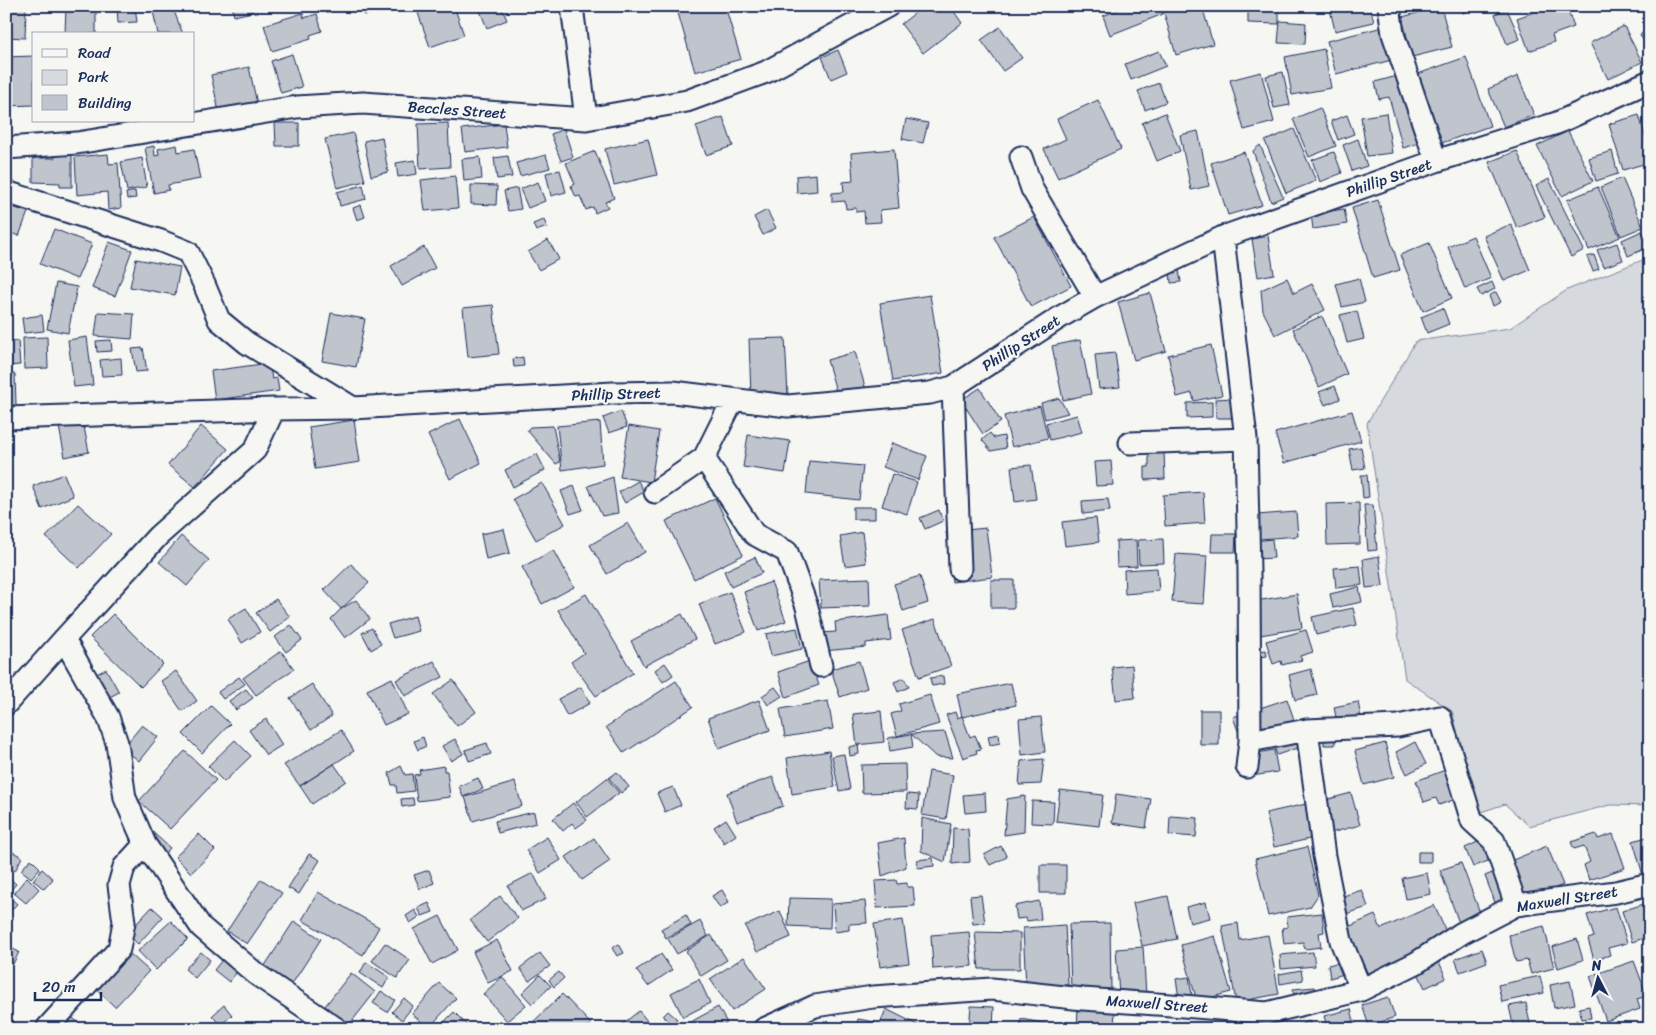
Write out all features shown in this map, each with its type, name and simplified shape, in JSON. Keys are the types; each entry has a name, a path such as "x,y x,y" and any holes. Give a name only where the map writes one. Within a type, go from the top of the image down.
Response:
{"street":[{"path":"572,6 586,119"},
{"name":"Beccles Street","path":"6,148 77,143 297,107 363,103 586,119 687,101 757,76 888,6"},
{"path":"1389,6 1393,34 1436,161"},
{"name":"Phillip Street","path":"6,418 353,408 613,393 672,392 788,406 930,393 953,387 1062,316 1095,297 1223,237 1436,161 1557,123 1650,81"},
{"path":"1021,157 1032,189 1095,297"},
{"path":"6,192 161,241 188,252 219,320 247,343 353,408"},
{"path":"1223,237 1246,439 1250,742 1247,767"},
{"path":"953,387 960,569"},
{"path":"655,492 704,458 733,400"},
{"path":"6,704 158,536 255,450 274,409"},
{"path":"1130,443 1246,439"},
{"path":"704,458 754,534 787,552 807,607 820,666"},
{"path":"64,639 108,717 117,743 125,798 145,844 201,927 256,974 338,1029"},
{"path":"1250,742 1307,730 1398,726 1440,717 1472,821 1494,841 1516,905"},
{"path":"1307,730 1324,856 1341,941 1361,990"},
{"path":"48,1027 119,949 124,922 119,885 124,867 145,844"},
{"name":"Maxwell Street","path":"764,1029 815,1006 873,996 992,989 1082,1000 1171,1004 1268,1013 1361,990 1416,963 1462,933 1516,905 1616,892 1650,884"}],"green space":[{"path":"1650,257 1650,806 1610,805 1529,826 1505,804 1478,813 1452,711 1405,679 1367,423 1416,341 1510,328 1567,290"}],"building":[{"path":"6,6 26,6 25,38 6,37"},
{"path":"66,6 96,6 96,32 65,32"},
{"path":"117,6 135,6 137,22 118,23"},
{"path":"166,6 172,6 182,32 158,32 153,11"},
{"path":"232,6 251,6 252,12 234,16"},
{"path":"362,6 390,6 391,9 364,15"},
{"path":"438,6 454,6 464,35 430,47 418,13"},
{"path":"478,6 501,6 507,20 487,28"},
{"path":"624,6 649,6 626,12"},
{"path":"676,6 725,6 741,59 695,72"},
{"path":"924,6 950,6 962,23 923,53 901,24"},
{"path":"1127,6 1160,6 1163,14 1110,35 1103,16"},
{"path":"1162,6 1202,6 1213,44 1176,55"},
{"path":"1248,6 1279,6 1279,24 1248,23"},
{"path":"1340,6 1370,6 1374,22 1335,31 1330,9"},
{"path":"1460,6 1479,6 1463,13"},
{"path":"1551,6 1566,6 1574,27 1552,35 1554,42 1529,51 1517,18"},
{"path":"1642,6 1650,6 1650,21"},
{"path":"1441,7 1452,47 1412,57 1402,17"},
{"path":"1507,9 1520,39 1507,44 1495,14"},
{"path":"303,13 304,18 317,14 322,31 310,35 311,39 272,51 264,25"},
{"path":"1280,21 1306,23 1305,44 1278,43"},
{"path":"1624,26 1642,62 1608,79 1590,43"},
{"path":"1000,27 1022,58 1003,71 981,40"},
{"path":"1383,27 1392,60 1336,74 1327,41"},
{"path":"1650,30 1650,54 1640,34"},
{"path":"1324,49 1331,88 1292,95 1285,57"},
{"path":"838,50 847,72 831,79 822,57"},
{"path":"1159,51 1166,66 1131,80 1125,64"},
{"path":"292,54 302,87 281,93 271,61"},
{"path":"32,56 32,105 6,106 6,57"},
{"path":"1466,57 1490,126 1439,144 1415,75"},
{"path":"249,67 259,113 221,121 211,75"},
{"path":"1261,72 1274,122 1244,130 1230,80"},
{"path":"1283,72 1290,105 1274,108 1266,76"},
{"path":"1401,75 1419,143 1403,148 1389,97 1379,99 1375,82"},
{"path":"1518,76 1534,115 1504,127 1488,89"},
{"path":"1159,83 1166,102 1145,110 1138,91"},
{"path":"1098,100 1121,149 1058,178 1044,149 1066,139 1057,119"},
{"path":"1320,108 1336,146 1309,157 1293,119"},
{"path":"1165,113 1180,151 1157,161 1142,123"},
{"path":"1386,113 1392,153 1367,156 1361,117"},
{"path":"1347,115 1354,134 1338,140 1331,121"},
{"path":"1639,115 1650,152 1650,162 1623,170 1609,124"},
{"path":"723,117 733,146 706,155 696,126"},
{"path":"906,119 928,123 923,143 902,139"},
{"path":"275,123 299,123 299,146 276,146"},
{"path":"448,123 450,167 420,169 418,124"},
{"path":"504,124 507,147 465,152 462,129"},
{"path":"564,129 573,157 561,161 551,134"},
{"path":"1294,129 1316,181 1286,193 1265,141"},
{"path":"1198,131 1209,186 1191,190 1180,135"},
{"path":"1568,131 1593,181 1562,196 1537,146"},
{"path":"353,133 365,181 337,188 325,139"},
{"path":"382,137 388,172 371,176 364,141"},
{"path":"648,139 657,175 614,185 605,149"},
{"path":"1358,139 1367,166 1352,171 1343,145"},
{"path":"177,145 178,152 194,149 200,179 168,185 169,190 154,193 145,148 154,146 155,156 159,155 158,149"},
{"path":"1260,145 1283,197 1271,202 1253,151"},
{"path":"894,149 899,208 880,210 881,222 865,223 864,211 856,212 856,208 846,209 845,201 832,202 832,193 844,192 843,182 853,181 851,153"},
{"path":"595,151 614,198 605,202 608,207 595,213 593,207 586,210 580,196 576,197 571,186 575,184 566,163"},
{"path":"1517,151 1545,217 1517,228 1489,162"},
{"path":"1612,151 1618,174 1596,181 1589,158"},
{"path":"1244,152 1262,205 1228,215 1211,163"},
{"path":"1334,152 1342,173 1320,182 1312,160"},
{"path":"55,154 72,154 72,187 60,187 60,183 33,182 33,158 55,158"},
{"path":"108,154 109,164 118,163 121,208 108,210 107,192 77,195 75,157"},
{"path":"546,155 550,168 520,176 516,163"},
{"path":"508,156 512,177 497,179 494,158"},
{"path":"480,157 482,179 464,181 462,159"},
{"path":"142,158 147,187 127,191 121,162"},
{"path":"415,160 417,174 398,177 396,163"},
{"path":"560,170 566,192 551,196 546,173"},
{"path":"816,174 817,191 797,193 796,176"},
{"path":"455,176 458,208 425,211 421,180"},
{"path":"1622,178 1643,227 1621,236 1601,187"},
{"path":"1549,179 1584,250 1571,257 1536,186"},
{"path":"538,182 545,201 528,208 520,189"},
{"path":"363,185 366,199 340,206 337,192"},
{"path":"471,185 497,186 496,205 471,204"},
{"path":"1598,187 1620,237 1589,250 1567,200"},
{"path":"517,188 521,209 508,211 504,191"},
{"path":"135,191 136,198 127,199 126,193"},
{"path":"1378,200 1400,270 1373,278 1352,208"},
{"path":"6,205 28,212 19,236 6,231"},
{"path":"361,205 365,217 357,220 353,208"},
{"path":"1344,209 1347,224 1313,229 1311,214"},
{"path":"767,210 776,228 763,235 754,217"},
{"path":"1034,217 1071,286 1031,307 994,237"},
{"path":"544,220 547,227 536,231 533,224"},
{"path":"1511,224 1530,270 1504,281 1484,236"},
{"path":"54,229 92,244 77,279 40,264"},
{"path":"1642,231 1649,247 1628,256 1622,240"},
{"path":"1268,236 1274,274 1258,277 1252,239"},
{"path":"1473,236 1491,278 1465,289 1448,247"},
{"path":"548,240 559,259 539,270 528,252"},
{"path":"109,242 132,250 115,296 92,288"},
{"path":"1429,243 1452,298 1423,311 1400,255"},
{"path":"1617,243 1623,260 1604,267 1597,250"},
{"path":"424,247 435,268 402,286 391,266"},
{"path":"1594,255 1599,269 1593,271 1587,257"},
{"path":"136,259 180,267 175,295 130,287"},
{"path":"1179,270 1181,282 1171,283 1170,271"},
{"path":"1287,278 1294,293 1312,284 1325,310 1275,335 1263,311 1261,290"},
{"path":"1359,278 1365,302 1342,307 1336,284"},
{"path":"1492,282 1495,289 1481,296 1477,289"},
{"path":"56,283 77,287 68,333 47,329"},
{"path":"1496,292 1501,302 1493,306 1489,296"},
{"path":"1150,293 1166,351 1134,360 1118,302"},
{"path":"930,295 943,373 893,381 880,303"},
{"path":"493,305 499,354 468,357 463,308"},
{"path":"1443,308 1449,324 1427,333 1421,317"},
{"path":"1357,311 1364,339 1347,343 1340,315"},
{"path":"98,312 134,314 132,339 95,336"},
{"path":"331,313 365,319 356,367 322,361"},
{"path":"42,315 44,331 24,333 22,318"},
{"path":"1322,316 1347,374 1319,387 1293,329"},
{"path":"47,337 48,368 24,369 23,338"},
{"path":"87,337 93,385 74,387 68,340"},
{"path":"785,338 788,396 751,397 749,339"},
{"path":"111,340 112,351 97,352 96,341"},
{"path":"1080,340 1091,394 1063,400 1052,346"},
{"path":"18,341 20,365 6,366 6,342"},
{"path":"1211,345 1222,395 1194,401 1192,393 1177,397 1168,355"},
{"path":"143,348 147,371 136,372 132,349"},
{"path":"855,352 866,390 838,398 827,360"},
{"path":"1115,353 1120,387 1099,389 1095,355"},
{"path":"523,357 524,366 514,367 513,359"},
{"path":"121,358 122,375 102,376 100,360"},
{"path":"269,363 272,379 277,378 279,391 215,400 211,371"},
{"path":"6,374 15,374 16,405 6,405"},
{"path":"1335,386 1340,399 1325,405 1319,392"},
{"path":"980,388 1001,422 983,434 961,400"},
{"path":"1059,398 1068,413 1045,419 1041,403"},
{"path":"1235,398 1236,418 1216,418 1215,399"},
{"path":"1212,402 1212,417 1187,418 1187,403"},
{"path":"1040,406 1048,438 1012,447 1004,416"},
{"path":"621,411 627,427 609,433 603,418"},
{"path":"1352,411 1361,441 1284,463 1275,433"},
{"path":"1077,415 1082,432 1050,440 1046,423"},
{"path":"460,419 481,463 450,479 428,435"},
{"path":"354,420 360,462 315,469 309,427"},
{"path":"83,422 89,452 65,457 59,427"},
{"path":"600,422 603,464 562,470 557,426"},
{"path":"201,426 228,449 195,487 168,465"},
{"path":"553,426 560,462 556,464 527,430 530,427"},
{"path":"629,426 659,431 651,482 620,477"},
{"path":"990,433 994,438 1004,436 1006,448 991,451 982,440"},
{"path":"748,435 790,441 785,473 743,467"},
{"path":"892,443 927,456 918,480 883,467"},
{"path":"1361,447 1365,468 1353,470 1349,449"},
{"path":"1164,451 1165,479 1145,480 1145,467 1149,467 1149,452"},
{"path":"537,454 545,470 513,487 505,470"},
{"path":"809,461 863,466 859,500 806,494"},
{"path":"1111,461 1113,485 1096,486 1094,462"},
{"path":"1031,465 1036,499 1015,502 1011,467"},
{"path":"64,474 73,496 42,509 33,486"},
{"path":"892,474 917,482 907,514 882,506"},
{"path":"1361,475 1367,475 1369,497 1363,498"},
{"path":"613,477 618,513 602,516 588,486"},
{"path":"638,481 644,492 625,503 619,492"},
{"path":"542,483 565,524 536,540 513,499"},
{"path":"574,486 583,510 570,514 561,491"},
{"path":"1203,492 1205,523 1165,526 1163,495"},
{"path":"715,498 743,555 694,579 666,521"},
{"path":"1108,499 1110,511 1083,514 1082,501"},
{"path":"1359,503 1360,544 1327,545 1326,504"},
{"path":"78,504 111,534 79,568 46,537"},
{"path":"1364,505 1373,505 1377,550 1368,551"},
{"path":"853,507 875,507 875,519 853,519"},
{"path":"939,510 943,521 925,529 920,518"},
{"path":"1296,512 1298,536 1259,539 1257,515"},
{"path":"1096,518 1099,542 1065,546 1062,522"},
{"path":"628,523 645,552 607,574 590,545"},
{"path":"986,528 992,577 952,582 946,532"},
{"path":"504,529 510,553 486,559 481,534"},
{"path":"862,532 866,563 845,566 840,536"},
{"path":"1212,534 1236,534 1235,552 1211,552"},
{"path":"181,536 209,560 187,586 159,562"},
{"path":"1163,539 1164,563 1139,564 1138,540"},
{"path":"1272,539 1274,558 1256,559 1255,541"},
{"path":"1136,540 1137,566 1117,567 1116,541"},
{"path":"554,550 574,587 542,604 522,567"},
{"path":"1176,554 1207,556 1204,604 1172,602"},
{"path":"1379,556 1383,586 1366,588 1363,559"},
{"path":"755,557 762,573 731,587 724,571"},
{"path":"351,564 369,583 341,609 324,590"},
{"path":"1360,566 1362,585 1336,588 1334,568"},
{"path":"1157,568 1159,591 1125,594 1124,570"},
{"path":"920,576 928,603 903,611 894,584"},
{"path":"869,578 870,606 821,608 819,580"},
{"path":"991,580 1014,580 1014,608 991,608"},
{"path":"771,582 786,621 758,631 744,592"},
{"path":"1359,587 1362,602 1333,608 1330,594"},
{"path":"730,592 746,632 715,644 699,604"},
{"path":"586,594 633,673 596,696 571,662 584,653 558,610"},
{"path":"1297,594 1302,628 1260,635 1256,601"},
{"path":"276,599 290,617 270,632 256,613"},
{"path":"356,600 370,619 345,638 331,619 341,609"},
{"path":"246,608 260,632 242,643 228,619"},
{"path":"1353,608 1357,625 1316,635 1312,617"},
{"path":"113,614 163,664 141,687 90,637"},
{"path":"682,614 695,639 644,666 631,641"},
{"path":"888,615 891,640 866,643 866,647 823,651 821,633 836,632 835,622"},
{"path":"415,616 419,631 393,638 388,624"},
{"path":"935,619 951,666 919,677 902,630"},
{"path":"291,625 302,640 286,652 275,637"},
{"path":"372,628 381,644 371,650 362,633"},
{"path":"797,628 802,649 771,656 766,634"},
{"path":"1306,630 1313,652 1300,656 1302,660 1282,665 1281,661 1273,664 1266,641"},
{"path":"1260,643 1260,651 1266,650 1267,656 1256,658"},
{"path":"281,651 294,669 256,695 243,678"},
{"path":"434,661 443,677 405,696 396,680"},
{"path":"810,661 819,685 786,697 778,672"},
{"path":"859,661 867,688 840,697 831,669"},
{"path":"665,663 673,675 663,682 655,670"},
{"path":"1132,665 1135,698 1116,700 1112,667"},
{"path":"106,669 119,692 104,700 91,677"},
{"path":"1311,669 1317,695 1295,700 1289,675"},
{"path":"176,671 197,701 182,711 161,681"},
{"path":"943,676 944,684 932,686 930,678"},
{"path":"239,677 245,684 223,699 218,692"},
{"path":"392,678 408,714 384,725 367,690"},
{"path":"904,678 909,687 898,692 894,682"},
{"path":"453,680 476,712 457,726 433,694"},
{"path":"676,681 693,707 624,753 606,727"},
{"path":"1011,683 1016,705 962,717 957,694"},
{"path":"312,684 332,716 311,730 290,698"},
{"path":"581,687 590,703 567,716 558,699"},
{"path":"775,687 782,696 768,705 762,696"},
{"path":"246,689 253,698 236,710 229,701"},
{"path":"930,695 939,724 897,736 891,714 901,711 899,704"},
{"path":"1287,699 1303,746 1277,755 1273,744 1246,753 1233,717"},
{"path":"759,700 770,730 719,749 708,718"},
{"path":"828,701 833,729 785,737 780,709"},
{"path":"1358,702 1364,733 1340,738 1334,707"},
{"path":"211,706 230,724 202,753 183,734"},
{"path":"1200,710 1219,710 1219,745 1200,745"},
{"path":"881,711 884,742 857,745 853,714"},
{"path":"955,712 957,718 962,716 970,737 975,735 981,749 976,750 977,753 963,758 946,715"},
{"path":"1041,717 1045,752 1022,755 1019,719"},
{"path":"266,719 282,745 266,755 249,730"},
{"path":"142,725 158,737 139,761 123,748"},
{"path":"341,730 354,751 300,786 284,765"},
{"path":"945,732 953,758 936,757 911,734"},
{"path":"911,734 913,747 890,751 888,738"},
{"path":"999,734 1000,743 990,745 988,736"},
{"path":"1324,735 1335,735 1335,745 1324,745"},
{"path":"423,737 426,746 418,750 414,741"},
{"path":"455,739 463,754 451,761 442,746"},
{"path":"235,740 251,756 224,782 208,766"},
{"path":"1415,742 1426,764 1407,774 1396,752"},
{"path":"487,743 491,754 469,761 465,750"},
{"path":"1385,743 1394,777 1364,785 1355,751"},
{"path":"858,745 859,754 850,756 849,747"},
{"path":"1274,750 1278,772 1245,777 1241,756"},
{"path":"185,751 216,780 170,829 139,801"},
{"path":"829,751 835,787 792,794 787,758"},
{"path":"844,754 850,789 839,791 832,756"},
{"path":"1044,759 1041,784 1019,785 1021,761"},
{"path":"334,764 346,781 312,804 300,786"},
{"path":"905,764 906,792 862,793 861,765"},
{"path":"401,766 405,775 412,774 414,791 397,793 396,785 392,785 389,773"},
{"path":"444,766 444,771 447,771 450,797 417,801 414,775 420,774 419,770"},
{"path":"1448,769 1459,798 1439,805 1436,798 1424,802 1416,781"},
{"path":"929,771 953,775 946,819 922,815"},
{"path":"617,772 629,787 621,793 609,778"},
{"path":"773,777 783,806 737,822 727,793"},
{"path":"478,778 483,789 463,797 459,786"},
{"path":"607,778 619,793 587,817 576,802"},
{"path":"515,782 522,806 473,821 465,797"},
{"path":"673,787 681,805 665,812 657,793"},
{"path":"1060,790 1103,795 1099,826 1056,821"},
{"path":"985,793 986,811 965,813 963,795"},
{"path":"1351,793 1360,825 1316,837 1307,805"},
{"path":"907,794 919,795 918,809 906,808"},
{"path":"1116,794 1151,799 1146,828 1112,823"},
{"path":"1025,796 1024,832 1004,835 1007,799"},
{"path":"413,798 414,805 402,807 401,799"},
{"path":"1032,801 1054,802 1053,824 1031,823"},
{"path":"573,803 587,820 576,828 572,823 563,831 553,819"},
{"path":"1306,804 1314,838 1274,847 1266,813"},
{"path":"534,812 536,823 498,833 495,821"},
{"path":"1170,816 1198,818 1196,837 1169,835"},
{"path":"922,818 951,824 945,862 921,851"},
{"path":"726,819 736,835 724,843 714,827"},
{"path":"148,828 170,848 155,864 129,840"},
{"path":"953,828 968,829 970,862 952,864"},
{"path":"199,834 215,850 191,873 175,857"},
{"path":"1596,834 1598,839 1613,834 1625,868 1589,880 1584,865 1590,862 1584,846 1574,849 1571,842"},
{"path":"1650,836 1650,880 1645,882 1633,841"},
{"path":"547,837 561,860 540,873 526,850"},
{"path":"594,838 610,861 582,880 566,857"},
{"path":"904,838 906,867 882,876 878,843"},
{"path":"1484,839 1493,859 1473,867 1465,848"},
{"path":"1001,846 1007,857 990,865 984,855"},
{"path":"1547,846 1563,885 1524,900 1508,862"},
{"path":"1307,847 1318,895 1310,907 1268,916 1255,859"},
{"path":"13,852 22,857 15,871 6,866"},
{"path":"1418,852 1431,852 1431,862 1418,862"},
{"path":"309,854 320,860 299,894 288,888"},
{"path":"933,858 934,866 918,868 917,860"},
{"path":"31,859 40,868 31,878 21,870"},
{"path":"1461,863 1481,915 1459,923 1440,870"},
{"path":"1040,865 1066,865 1066,893 1040,893"},
{"path":"42,869 53,879 44,889 33,880"},
{"path":"429,870 434,883 420,889 414,875"},
{"path":"1497,871 1509,900 1496,905 1485,876"},
{"path":"533,873 546,899 521,911 508,886"},
{"path":"1427,873 1431,894 1406,899 1402,878"},
{"path":"6,875 16,884 9,892 6,890"},
{"path":"27,877 39,889 26,903 14,893"},
{"path":"261,879 282,893 247,944 227,931"},
{"path":"896,880 897,884 907,883 907,887 913,887 915,906 877,908 875,881"},
{"path":"722,890 729,902 720,908 712,896"},
{"path":"1362,890 1368,907 1342,915 1337,898"},
{"path":"318,892 379,927 363,955 302,920"},
{"path":"6,894 17,904 6,915"},
{"path":"981,895 985,923 973,924 970,896"},
{"path":"500,896 518,918 487,942 470,920"},
{"path":"1168,896 1177,939 1142,946 1133,903"},
{"path":"789,898 831,899 830,928 788,926"},
{"path":"865,901 867,923 849,924 849,930 835,932 833,904"},
{"path":"1039,901 1041,919 1027,921 1026,918 1017,919 1015,906"},
{"path":"1206,902 1210,918 1190,923 1186,907"},
{"path":"1650,902 1650,936 1632,942 1622,911"},
{"path":"429,903 433,912 422,916 418,908"},
{"path":"1434,905 1448,936 1368,974 1346,928 1375,915 1381,929"},
{"path":"152,907 163,917 138,944 127,934"},
{"path":"1616,907 1627,943 1608,948 1610,955 1594,960 1588,939 1594,937 1587,915"},
{"path":"415,910 419,917 410,923 406,916"},
{"path":"780,911 791,937 757,952 745,926"},
{"path":"1322,913 1324,932 1319,933 1321,947 1305,949 1303,942 1284,944 1282,928 1288,927 1287,917"},
{"path":"686,915 691,925 666,938 661,929"},
{"path":"440,916 458,950 432,964 414,929"},
{"path":"903,920 909,963 880,967 874,924"},
{"path":"171,921 188,939 156,970 138,951"},
{"path":"294,921 321,939 292,984 264,967"},
{"path":"700,921 708,936 677,954 668,939"},
{"path":"1110,923 1111,990 1071,990 1069,924"},
{"path":"1238,923 1240,940 1268,935 1279,994 1236,1002 1222,926"},
{"path":"1065,925 1068,985 1026,987 1023,928"},
{"path":"1544,926 1554,968 1531,974 1527,960 1516,962 1509,935"},
{"path":"969,932 972,966 933,969 931,935"},
{"path":"975,932 1020,933 1020,969 979,969"},
{"path":"711,935 727,960 701,976 686,951"},
{"path":"1215,936 1231,992 1197,1001 1181,945"},
{"path":"1577,939 1583,960 1558,968 1552,947"},
{"path":"497,940 513,971 488,983 473,952"},
{"path":"385,943 410,960 397,978 372,961"},
{"path":"619,944 624,953 617,956 612,948"},
{"path":"7,946 19,952 13,964 6,960"},
{"path":"1143,947 1146,995 1119,996 1116,949"},
{"path":"1482,949 1487,962 1460,972 1455,959"},
{"path":"201,952 210,960 195,978 185,969"},
{"path":"1313,952 1315,966 1281,969 1280,955"},
{"path":"129,953 149,971 115,1007 95,988"},
{"path":"540,953 550,966 529,981 520,968"},
{"path":"661,954 672,970 648,986 636,970"},
{"path":"744,957 766,989 732,1011 710,979"},
{"path":"1437,957 1446,978 1425,988 1415,967"},
{"path":"222,960 237,972 229,982 214,970"},
{"path":"1634,961 1647,996 1637,999 1640,1009 1606,1021 1590,976"},
{"path":"366,962 389,977 383,988 360,973"},
{"path":"1341,962 1344,974 1330,978 1328,965"},
{"path":"1301,970 1303,980 1280,984 1279,974"},
{"path":"559,972 564,978 554,987 549,980"},
{"path":"351,973 375,992 349,1025 325,1006"},
{"path":"540,975 551,986 532,1004 522,993"},
{"path":"1540,976 1544,993 1502,1002 1498,985"},
{"path":"502,977 526,1005 507,1021 483,994"},
{"path":"1189,977 1193,1001 1180,1004 1176,979"},
{"path":"699,979 710,1003 683,1017 671,993"},
{"path":"1570,981 1575,1004 1554,1008 1550,985"},
{"path":"439,983 456,998 429,1028 412,1014"},
{"path":"1315,987 1316,997 1294,999 1293,989"},
{"path":"381,991 395,1000 387,1012 373,1003"},
{"path":"562,994 591,1024 587,1029 526,1029"},
{"path":"1388,997 1395,1017 1369,1026 1362,1005"},
{"path":"404,998 413,1006 402,1020 392,1012"},
{"path":"1526,1003 1531,1029 1514,1029 1509,1006"},
{"path":"224,1005 232,1015 221,1025 212,1016"},
{"path":"971,1006 994,1007 993,1029 969,1029"},
{"path":"1589,1006 1591,1018 1582,1019 1579,1008"},
{"path":"718,1007 727,1023 716,1029 690,1029 687,1024"},
{"path":"1078,1007 1115,1009 1114,1029 1077,1029"},
{"path":"886,1009 922,1027 922,1029 878,1029"},
{"path":"1351,1009 1354,1021 1327,1027 1324,1016"},
{"path":"639,1011 648,1022 639,1029 623,1029 620,1026"},
{"path":"668,1011 677,1019 672,1025 663,1016"},
{"path":"454,1012 471,1029 448,1029 443,1023"},
{"path":"68,1014 80,1024 76,1029 56,1029"},
{"path":"7,1017 22,1029 6,1029"},
{"path":"858,1019 875,1022 873,1029 856,1029"},
{"path":"1021,1019 1048,1024 1047,1029 1020,1029"},
{"path":"303,1020 315,1029 296,1029"},
{"path":"1577,1020 1581,1027 1578,1029 1564,1029"},
{"path":"1309,1021 1312,1029 1290,1029"},
{"path":"1642,1022 1650,1029 1636,1029"},
{"path":"1356,1023 1358,1029 1332,1029"}]}
